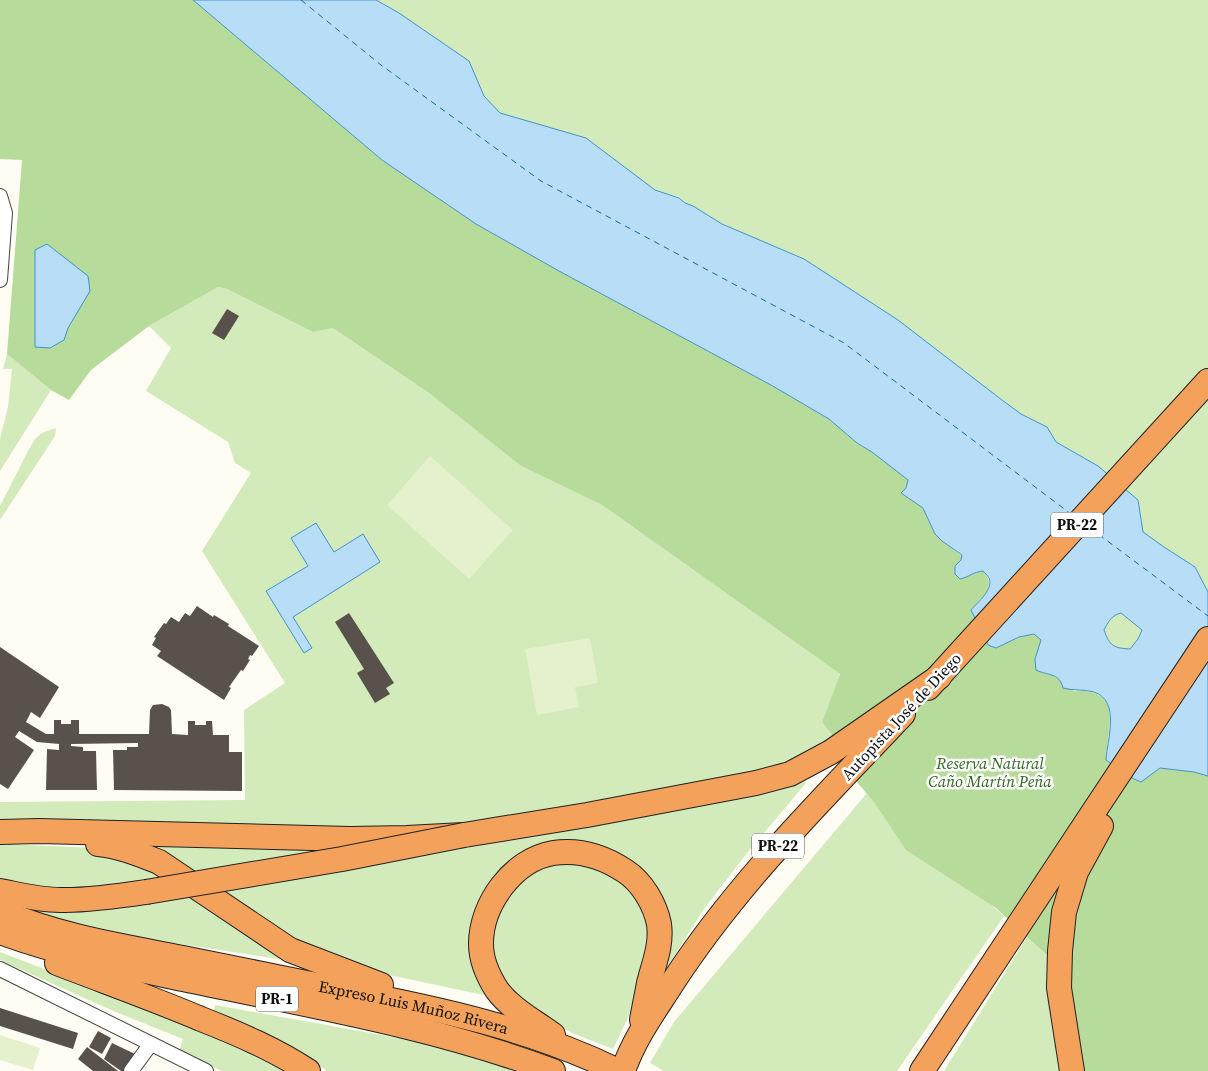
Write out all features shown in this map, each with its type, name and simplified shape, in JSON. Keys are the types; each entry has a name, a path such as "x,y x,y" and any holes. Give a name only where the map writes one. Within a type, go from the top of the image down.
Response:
{"highway":[{"name":"Autopista José de Diego","path":"623,1071 639,1034 688,959 737,893 791,831 942,673 1208,381"},
{"path":"922,1071 1208,639"},
{"path":"0,891 33,898 63,900 86,900 146,892 587,815 775,779 790,774 831,752 942,673"},
{"path":"1072,1071 1059,988 1064,912 1076,872 1101,826 1119,772"},
{"path":"0,832 39,831 350,839 464,835"},
{"path":"0,840 91,843 112,846 137,853 159,862 290,950 368,982 440,1002 472,1018"},
{"path":"559,1045 554,1036 518,1010 499,992 486,968 481,944 483,930 492,903 510,877 525,864 553,853 585,854 607,860 618,866 630,874 646,894 658,917 660,936 658,952 639,1034"},
{"name":"Expreso Luis Muñoz Rivera","path":"0,911 42,927 97,941 390,999 472,1018 559,1045 618,1071"},
{"name":"Expreso Luis Muñoz Rivera","path":"0,932 64,952 122,966 418,1028 512,1056 552,1071"},
{"path":"0,941 254,1040 284,1055 308,1071"}],"street":[{"path":"0,198 5,213 0,280"},
{"path":"0,969 150,1045 206,1071"},
{"path":"131,1071 150,1045"}],"green space":[{"name":"Reserva Natural Caño Martín Peña","path":"0,0 193,0 382,160 476,224 771,385 829,419 857,443 909,480 902,493 923,508 935,534 962,556 955,566 955,574 960,579 983,571 987,577 989,587 987,592 971,610 996,648 1019,637 1034,634 1041,639 1039,647 1042,673 1053,675 1074,691 1090,692 1101,696 1107,703 1110,712 1110,723 1106,760 1151,773 1160,768 1194,772 1208,776 1208,1071 1084,1071 1069,976 996,908 906,850 875,803 856,781 832,735 822,722 840,674 602,505 521,466 429,393 333,328 313,332 227,289 218,287 149,326 91,370 69,400 51,390 7,354 22,160 0,159"},
{"path":"376,0 1208,0 1208,592 1195,567 1143,532 1138,500 1056,442 1047,427 1021,414 898,320 804,259 722,224 685,203 679,197 655,190 626,169 521,120 500,113 484,96 469,61 399,13"},
{"path":"218,287 227,289 313,332 333,328 429,393 521,466 602,505 840,674 822,722 834,738 779,769 617,800 442,828 0,826 0,802 245,800 244,710 285,683 202,551 251,473 235,463 228,442 146,391 171,348 149,326"},
{"path":"7,354 51,390 0,471 0,439 8,407 12,369 3,369"},
{"path":"56,428 55,436 0,520 0,506 35,439 42,433"},
{"path":"430,456 513,530 469,579 387,505"},
{"path":"1121,613 1142,630 1130,649 1116,647 1110,643 1104,630 1112,617"},
{"path":"590,638 598,683 575,687 579,707 537,715 525,649"},
{"path":"803,781 806,783 747,853 703,910 670,963 662,960 643,986 613,1049 554,1024 528,1007 507,983 492,951 493,997 328,962 210,889 739,795"},
{"path":"867,793 875,803 1004,916 897,1071 664,1071 650,1063 674,1022"},
{"path":"154,840 332,848 194,876 143,849"},
{"path":"0,844 99,848 172,877 80,893 0,886"},
{"path":"195,892 286,960 147,939 31,912 34,902"},
{"path":"1027,937 1050,959 1063,1071 944,1071"},
{"path":"0,952 200,1029 293,1071 222,1071 179,1052 183,1039 111,1010 0,960"},
{"path":"215,1005 404,1039 456,1051 522,1071 327,1071 314,1062 213,1014"},
{"path":"0,1035 40,1048 33,1070 0,1060"}],"water":[{"path":"193,0 376,0 399,13 469,61 484,96 500,113 586,138 655,190 679,198 722,224 804,259 898,320 1021,414 1047,427 1056,442 1098,466 1138,500 1143,532 1195,567 1208,592 1208,776 1194,772 1160,768 1141,782 1106,760 1110,732 1110,712 1102,697 1090,691 1063,688 1059,679 1053,675 1036,670 1035,659 1041,640 1034,634 1019,637 996,648 988,645 971,610 987,591 990,582 989,578 983,571 960,579 955,574 955,566 961,560 962,555 935,534 923,508 901,493 906,488 908,480 872,452 857,443 829,419 771,385 476,224 382,160","holes":["1121,613 1142,630 1130,649 1116,647 1110,643 1104,630 1113,617"]},
{"path":"47,244 88,276 90,291 68,328 64,340 50,348 35,347 35,250"},
{"path":"316,523 334,552 363,534 380,562 293,617 312,648 304,653 266,591 308,566 291,538"}],"building":[{"path":"227,309 239,316 224,340 212,333"},
{"path":"197,606 213,617 214,615 229,624 228,626 259,646 252,656 250,655 248,659 250,660 243,671 241,670 229,687 231,688 224,700 157,656 161,651 152,645 156,638 154,637 164,623 166,624 171,617 179,622 185,613 190,616"},
{"path":"349,613 394,683 386,688 390,694 375,703 357,673 364,669 335,622"},
{"path":"0,647 59,687 40,718 31,712 26,722 46,734 54,734 54,720 61,720 61,724 71,724 71,720 79,720 79,734 149,734 150,710 153,705 162,704 171,710 172,734 188,735 188,721 195,721 195,725 206,725 206,721 212,721 213,735 229,735 229,752 242,752 242,791 114,790 113,750 127,750 127,747 138,747 138,743 71,744 71,746 83,747 83,751 96,751 97,790 46,790 47,749 59,750 59,744 37,742 19,731 15,737 34,750 8,789 0,784"},
{"path":"0,1008 78,1033 73,1049 0,1026"},
{"path":"98,1031 111,1038 102,1054 89,1047"},
{"path":"112,1043 135,1054 124,1071 121,1071 104,1059"},
{"path":"87,1047 118,1071 93,1071 78,1059"}],"ferry route":[{"path":"301,0 381,65 541,181 844,343 1071,514"},
{"path":"1090,528 1208,616"}]}
